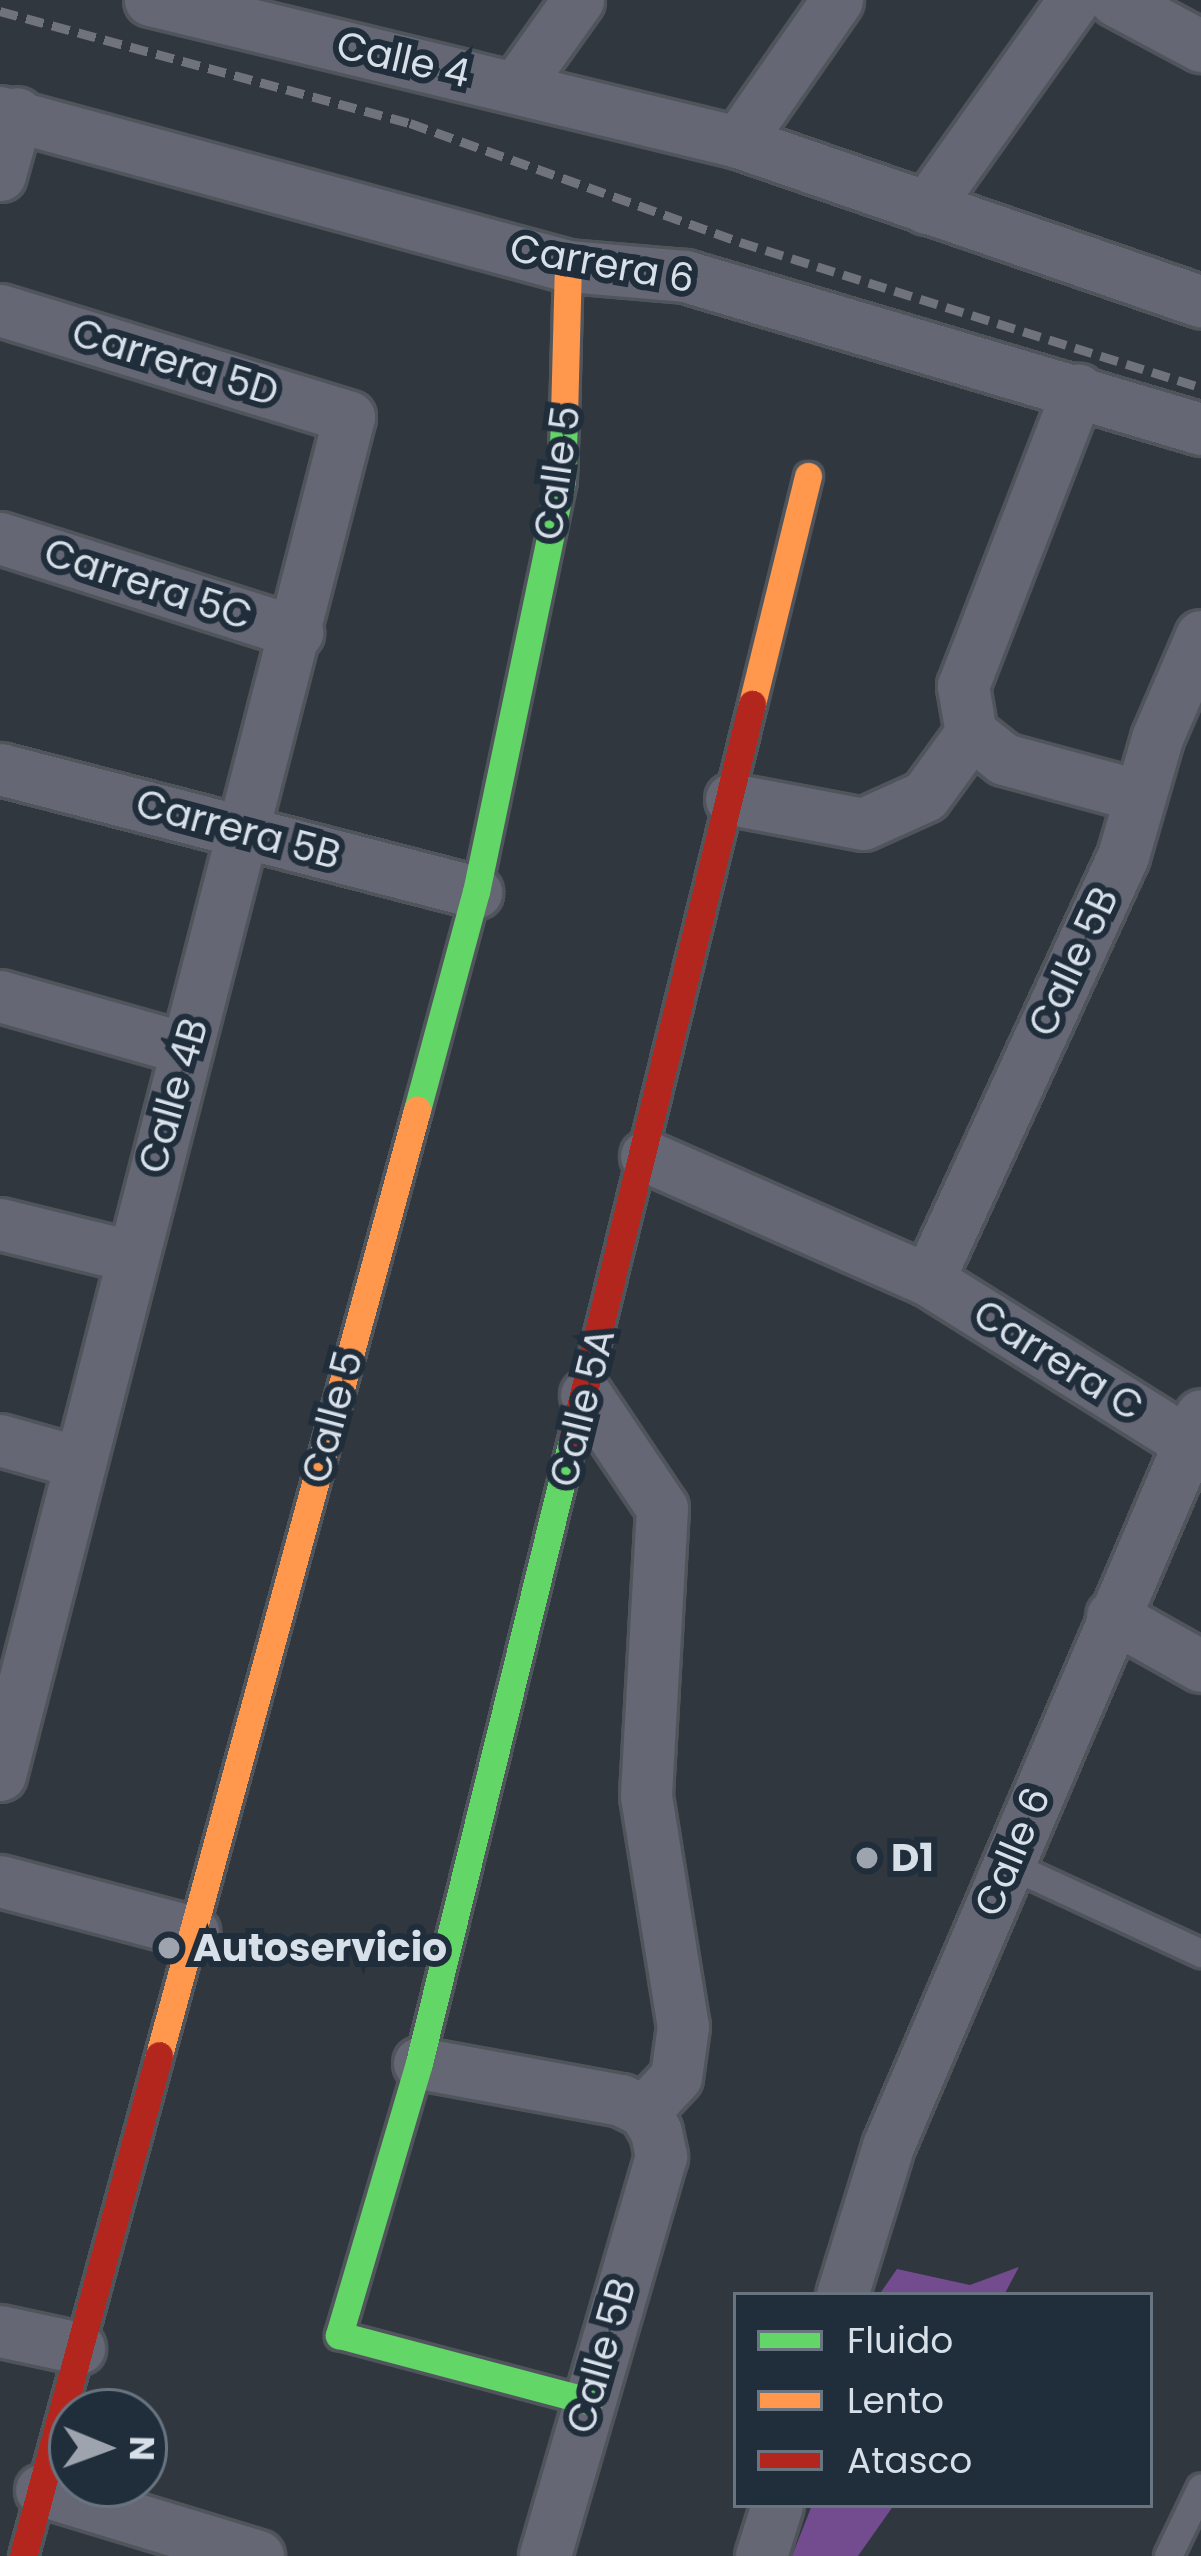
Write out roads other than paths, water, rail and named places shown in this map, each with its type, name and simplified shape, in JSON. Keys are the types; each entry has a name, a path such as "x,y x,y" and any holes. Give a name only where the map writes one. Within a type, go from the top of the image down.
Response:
{"street":[{"name":"Calle 4","path":"150,0 516,87"},
{"path":"578,0 516,87 738,142 1201,301"},
{"path":"738,142 836,0"},
{"path":"926,208 1074,0"},
{"path":"1115,0 1201,46"},
{"path":"0,175 8,112"},
{"name":"Carrera 6","path":"8,112 568,266 685,276 1201,429"},
{"name":"Calle 5","path":"23,2556 476,892 562,480 568,266"},
{"name":"Carrera 5D","path":"0,310 349,417"},
{"path":"1078,390 963,686 971,733 1004,759 1140,796"},
{"name":"Calle 4B","path":"0,1774 14,1662 78,1462 248,832 349,417"},
{"name":"Calle 5A","path":"589,2401 339,2335 419,2063 646,1156 808,476"},
{"name":"Carrera 5C","path":"0,538 297,632"},
{"name":"Calle 5B","path":"928,1280 1123,856 1140,796 1201,636"},
{"path":"731,799 863,824 925,796 971,733"},
{"name":"Carrera 5B","path":"0,769 476,892"},
{"path":"0,996 188,1049"},
{"path":"646,1156 928,1280"},
{"path":"0,1224 130,1256"},
{"name":"Carrera C","path":"928,1280 1195,1429"},
{"name":"Calle 5B","path":"545,2556 589,2401 652,2133 676,2077 683,2026 646,1796 662,1508 586,1395"},
{"name":"Calle 6","path":"843,2292 888,2146 1195,1429"},
{"path":"0,1440 78,1462"},
{"path":"1112,1616 1201,1666"},
{"path":"0,1881 193,1932"},
{"path":"419,2063 652,2133"},
{"path":"0,2331 79,2348"},
{"path":"41,2490 258,2556"},
{"path":"761,2556 776,2508"}],"lane":[{"path":"1008,1864 1201,1953"},
{"path":"1168,2556 1201,2487"}],"railway":[{"path":"0,11 410,123 740,242 1201,387"}],"place":[{"name":"D1","path":"867,1858"},
{"name":"Autoservicio","path":"169,1948"}]}
